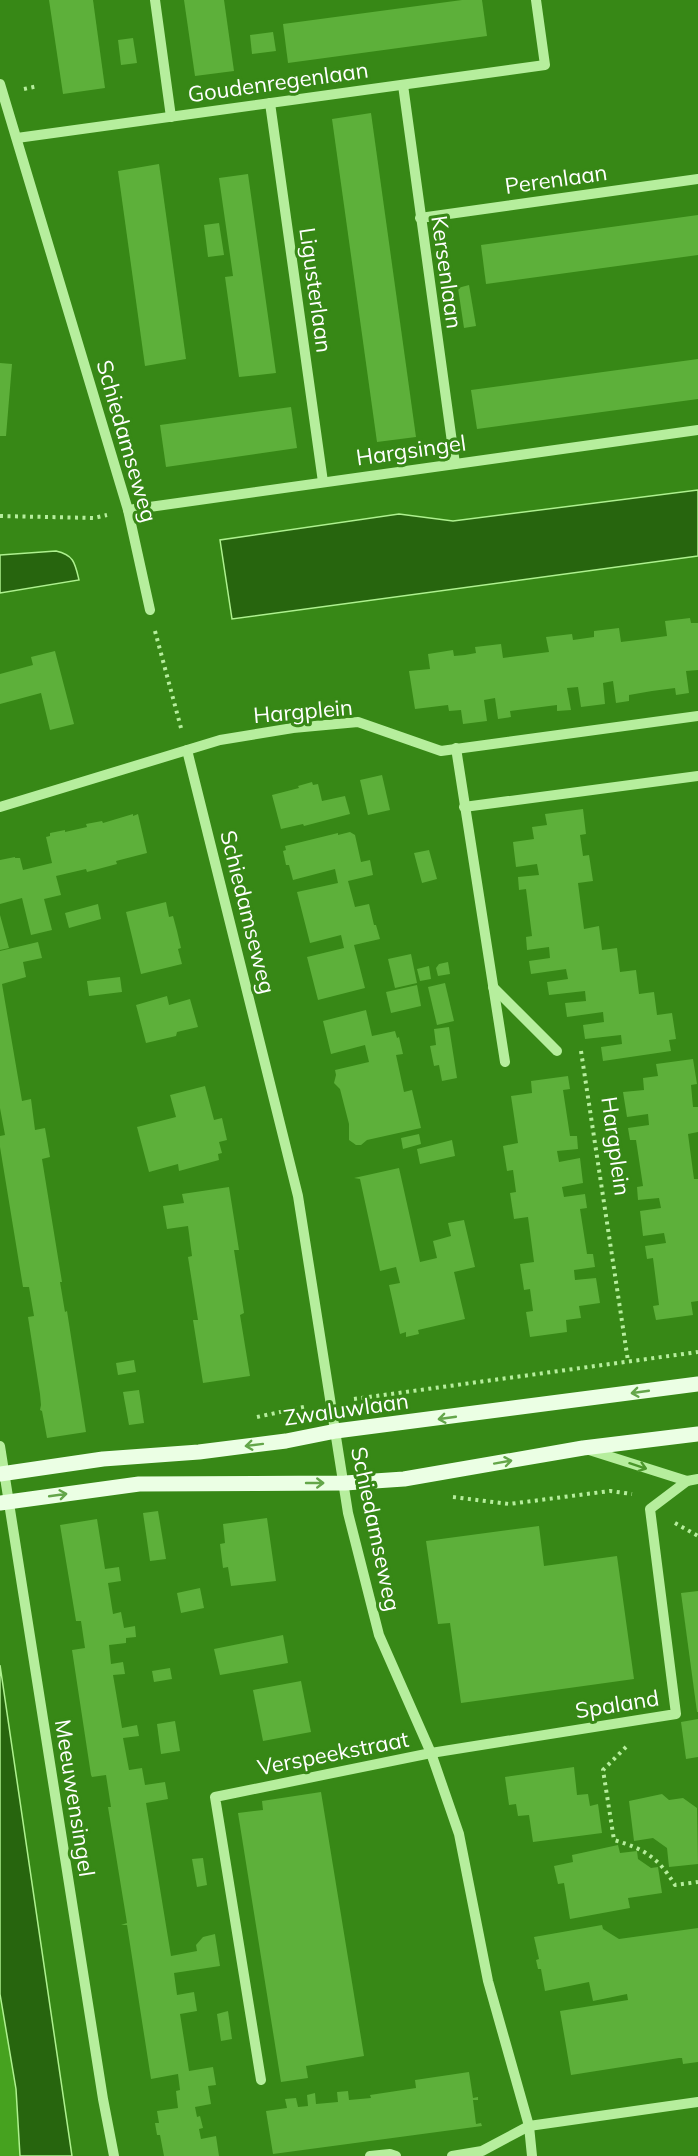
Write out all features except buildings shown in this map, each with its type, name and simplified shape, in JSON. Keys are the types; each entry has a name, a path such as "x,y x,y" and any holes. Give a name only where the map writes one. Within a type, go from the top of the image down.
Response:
{"main road":[{"name":"Zwaluwlaan","path":"2,1473 103,1459 242,1446 336,1431 698,1384"},
{"path":"4,1503 139,1484 345,1483 404,1479 583,1448 698,1434"}],"street":[{"path":"155,0 171,117"},
{"name":"Goudenregenlaan","path":"17,138 545,65 536,0"},
{"name":"Schiedamseweg","path":"0,84 128,510 150,610"},
{"name":"Kersenlaan","path":"403,85 455,464"},
{"name":"Ligusterlaan","path":"270,103 323,482"},
{"name":"Perenlaan","path":"420,218 698,179"},
{"name":"Hargsingel","path":"128,510 698,430"},
{"name":"Hargplein","path":"187,750 220,740 293,728 358,722 441,751 698,716"},
{"path":"456,748 505,1062"},
{"path":"0,807 187,750"},
{"name":"Schiedamseweg","path":"187,750 298,1196 345,1483 348,1514 379,1635 431,1753"},
{"path":"464,807 698,776"},
{"path":"492,987 556,1051"},
{"name":"Meeuwensingel","path":"0,1446 4,1503 114,2156"},
{"path":"583,1448 692,1480"},
{"path":"650,1509 692,1480"},
{"name":"Spaland","path":"431,1753 676,1714 650,1509"},
{"name":"Verspeekstraat","path":"261,2080 215,1797 431,1753 459,1834 488,1981 529,2126"},
{"path":"452,2156 482,2151 529,2126 698,2102"},
{"path":"529,2126 532,2156"},
{"path":"370,2156 390,2154 396,2156"}],"path":[{"path":"0,516 94,518"},
{"path":"150,610 187,750"},
{"name":"Hargplein","path":"556,1051 582,1051 628,1361"},
{"path":"448,1495 460,1499 509,1504 610,1491 631,1493 650,1509 698,1536"},
{"path":"623,1722 627,1746 603,1770 614,1840 637,1846 663,1866 675,1885 698,1882"}],"shaded area":[{"path":"698,490 698,556 232,619 220,540 399,514 453,521"},
{"path":"56,551 70,557 79,580 0,593 0,555"},
{"path":"0,1665 72,2156 20,2156 16,2089 0,1994"},
{"path":"0,1994 16,2089 20,2156 0,2156"}]}
